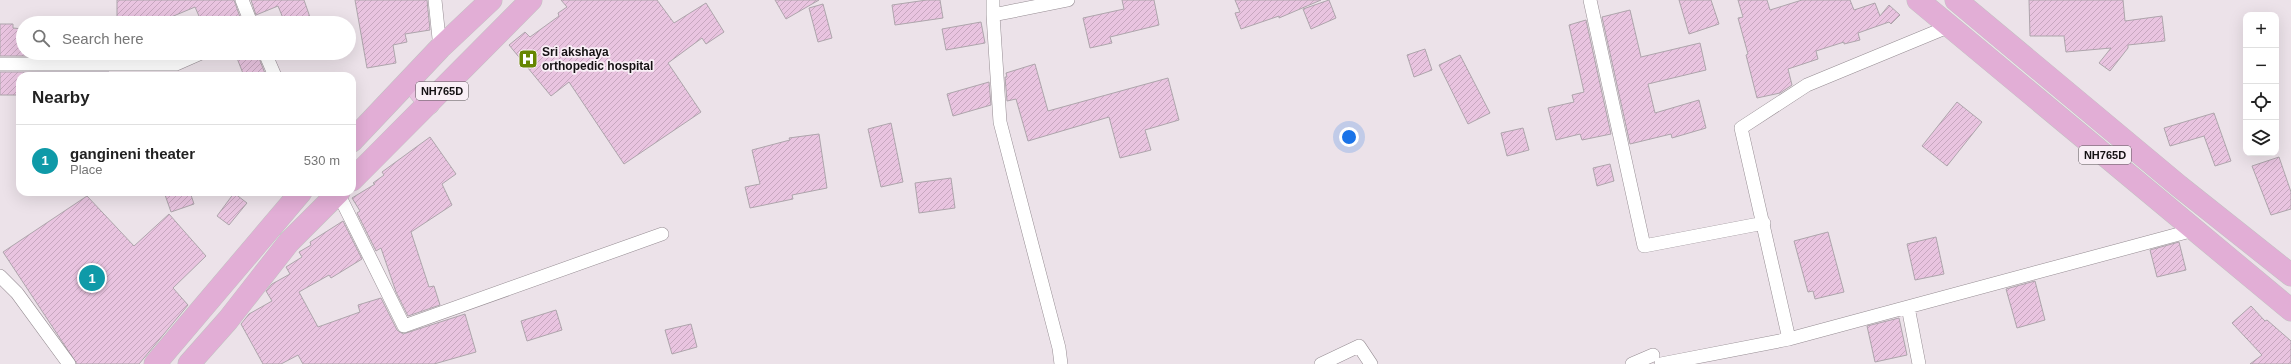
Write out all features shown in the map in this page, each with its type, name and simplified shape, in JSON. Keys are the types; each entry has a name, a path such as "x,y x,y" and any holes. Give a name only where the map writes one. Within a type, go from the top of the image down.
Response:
{"highway":[{"name":"NH765D","path":"356,137 411,81 440,48 491,0"},
{"name":"NH765D","path":"356,175 429,104 531,0"},
{"name":"NH765D","path":"1918,0 2291,310"},
{"name":"NH765D","path":"1956,0 2179,186 2291,276"},
{"path":"154,364 297,196"},
{"name":"NH765D","path":"189,364 228,320 289,242 335,196"}],"main road":[{"path":"411,81 429,104"}],"street":[{"path":"242,0 248,16"},
{"path":"435,0 440,48"},
{"path":"993,0 1000,122 1059,348 1061,364"},
{"path":"993,15 1068,0"},
{"path":"1590,0 1644,246 1764,223"},
{"path":"1790,339 1741,128 1807,85 1950,26"},
{"path":"0,64 176,64 185,60"},
{"path":"268,60 273,72"},
{"path":"347,196 404,326 662,234"},
{"path":"1632,364 1790,339 2194,230"},
{"path":"0,276 17,293 69,364"},
{"path":"1908,307 1919,364"},
{"path":"1322,364 1359,346 1371,364"}],"building":[{"path":"117,0 234,0 240,16 199,16 195,7 174,16 117,16"},
{"path":"251,0 304,0 310,16 282,16 278,6 256,15"},
{"path":"355,0 427,0 430,30 405,34 407,42 393,45 396,63 367,68"},
{"path":"561,0 657,0 674,23 706,3 724,32 706,44 702,38 668,63 701,112 624,164 569,82 551,96 509,45 525,32 530,37 559,16 558,13 567,7"},
{"path":"775,0 819,0 786,19"},
{"path":"927,0 940,0 943,18 895,25 892,5"},
{"path":"1122,0 1154,0 1159,25 1110,37 1112,43 1090,48 1083,18 1124,9"},
{"path":"1235,0 1321,0 1279,18 1279,16 1241,29 1235,13 1240,12"},
{"path":"1329,0 1336,18 1311,29 1303,9"},
{"path":"1679,0 1711,0 1719,24 1689,34"},
{"path":"1738,0 1767,0 1770,10 1802,0 1850,0 1854,10 1875,3 1880,16 1889,5 1900,15 1891,24 1889,22 1858,33 1860,40 1844,44 1844,42 1816,51 1818,59 1788,69 1792,85 1780,93 1757,98 1746,55 1748,54 1738,18 1743,17"},
{"path":"2029,0 2123,0 2125,21 2162,16 2165,41 2128,45 2128,48 2110,71 2099,63 2111,48 2066,52 2064,36 2030,36"},
{"path":"823,4 832,38 818,42 809,8"},
{"path":"1630,10 1641,57 1700,43 1706,70 1648,84 1655,113 1699,100 1706,128 1672,138 1671,134 1630,144 1602,17"},
{"path":"1586,20 1611,134 1582,140 1580,134 1556,140 1548,108 1574,102 1572,95 1584,92 1569,25"},
{"path":"981,22 985,43 946,50 942,29"},
{"path":"0,24 13,24 13,28 16,28 16,56 0,56"},
{"path":"1425,49 1432,70 1414,77 1407,55"},
{"path":"1460,55 1490,113 1468,124 1439,65"},
{"path":"238,60 260,60 264,72 242,72"},
{"path":"1035,64 1048,111 1168,78 1179,120 1145,130 1151,150 1120,158 1109,117 1028,141 1016,99 1007,101 1005,77 1007,77 1006,73"},
{"path":"0,72 16,72 16,95 0,95"},
{"path":"989,82 991,105 953,116 947,94"},
{"path":"1957,102 1982,122 1947,166 1922,146"},
{"path":"2214,113 2231,161 2215,166 2204,136 2170,146 2164,128"},
{"path":"891,123 903,182 881,187 868,129"},
{"path":"1523,128 1529,150 1507,156 1501,133"},
{"path":"819,134 827,188 792,195 793,199 750,208 745,187 760,184 752,150 790,140 789,138"},
{"path":"430,137 456,174 442,184 452,205 411,232 429,287 434,286 440,305 408,316 396,292 381,248 376,251 357,213 360,211 352,198 375,184 373,183 384,175 382,172"},
{"path":"2279,157 2291,192 2291,209 2271,215 2252,166"},
{"path":"1610,164 1614,181 1597,186 1593,168"},
{"path":"951,178 955,208 919,213 915,183"},
{"path":"87,196 134,246 169,214 206,256 173,288 188,305 139,364 77,364 3,252"},
{"path":"165,196 191,196 194,204 171,212"},
{"path":"232,196 238,196 247,203 229,225 217,216"},
{"path":"343,221 362,259 331,278 329,275 299,292 318,327 360,312 358,305 381,298 397,330 403,334 465,314 476,352 434,364 303,364 298,355 281,364 263,364 241,324 249,314 272,301 266,291 272,284 290,274 286,267 302,257 299,252 311,245 310,242"},
{"path":"1828,232 1844,292 1815,299 1813,291 1808,292 1794,241"},
{"path":"1936,237 1944,274 1915,280 1907,244"},
{"path":"2179,242 2186,270 2157,277 2150,250"},
{"path":"2035,281 2045,320 2017,328 2006,289"},
{"path":"2251,306 2265,321 2267,320 2291,341 2291,364 2250,364 2262,355 2232,323"},
{"path":"556,310 562,330 527,341 521,321"},
{"path":"1899,318 1907,355 1875,362 1867,326"},
{"path":"691,324 697,347 672,354 665,330"}],"place":[{"name":"Sri akshaya orthopedic hospital","path":"528,59"},
{"name":"gangineni theater","path":"92,278"}]}
